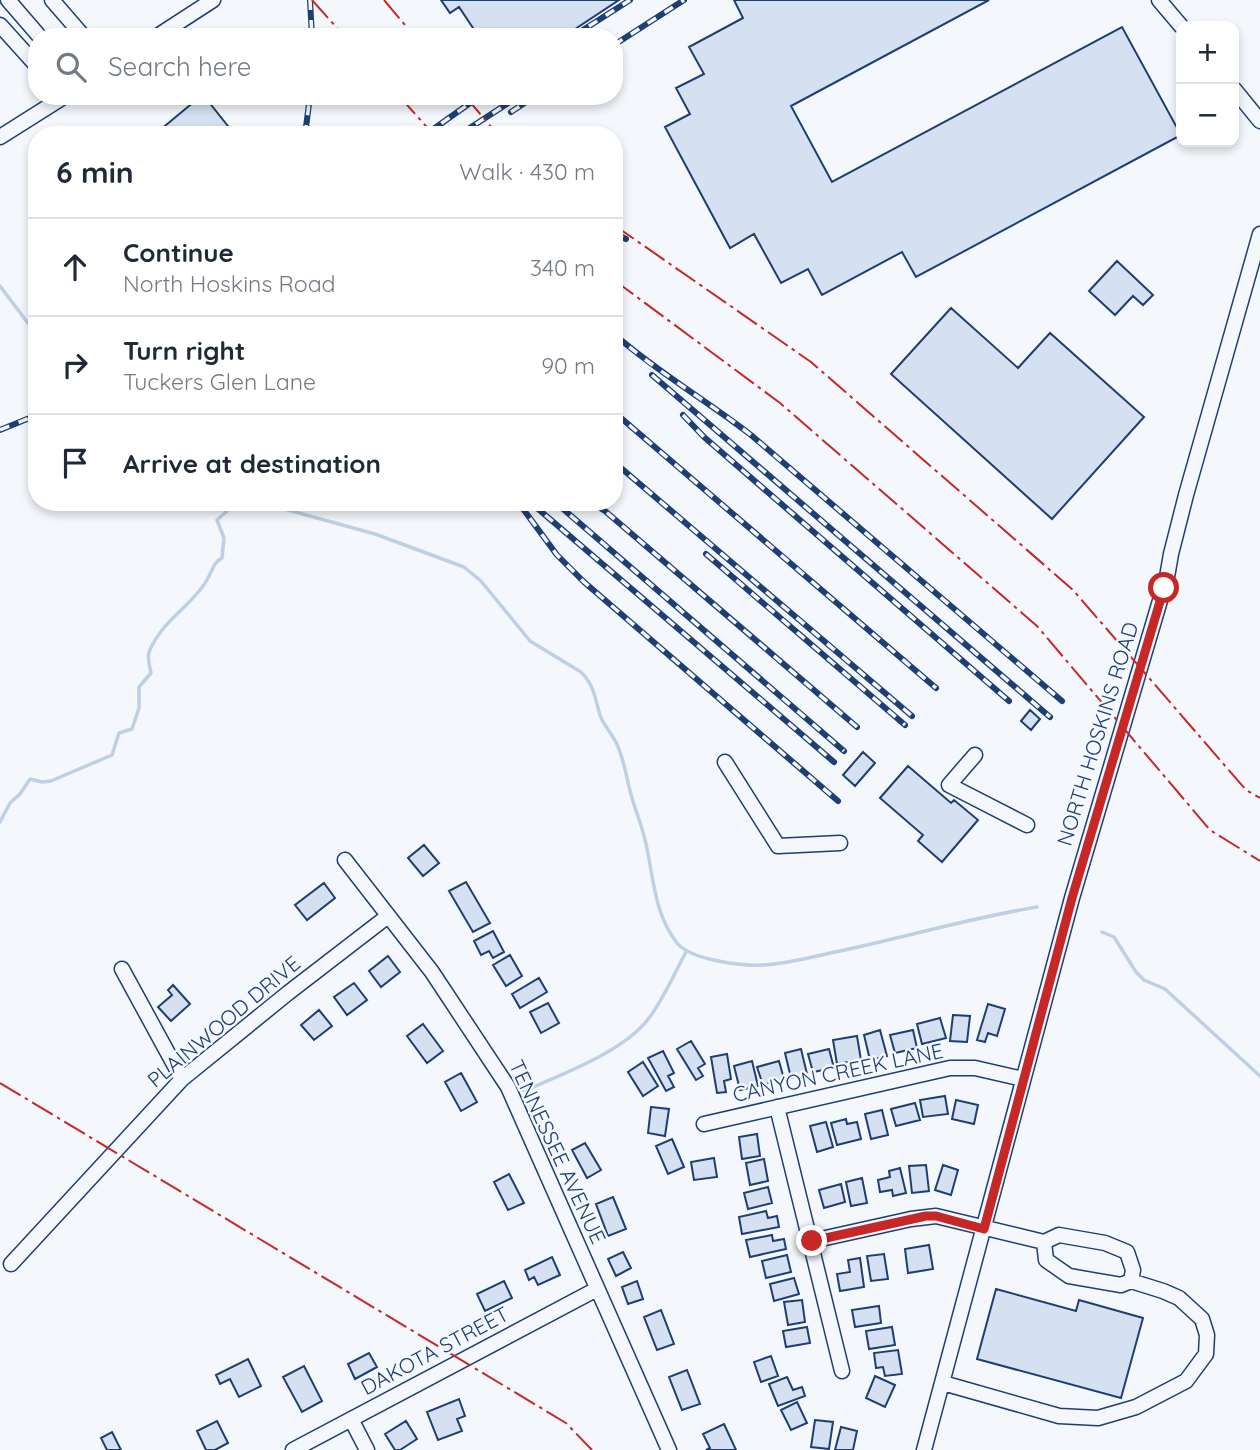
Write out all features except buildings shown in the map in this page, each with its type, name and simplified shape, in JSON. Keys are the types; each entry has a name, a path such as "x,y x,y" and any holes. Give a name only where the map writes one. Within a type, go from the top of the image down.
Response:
{"street":[{"path":"8,0 32,28"},
{"path":"52,0 77,28"},
{"path":"170,28 213,0"},
{"path":"1159,0 1177,21"},
{"path":"0,24 28,56"},
{"path":"1239,95 1260,121"},
{"path":"0,137 50,105"},
{"name":"NORTH HOSKINS ROAD","path":"924,1450 1093,822 1167,577 1183,507 1260,234"},
{"path":"975,755 949,785 1027,825"},
{"path":"725,762 778,846 840,843"},
{"name":"TENNESSEE AVENUE","path":"345,860 409,940 459,1010 508,1087 669,1450"},
{"name":"PLAINWOOD DRIVE","path":"11,1264 182,1079 388,916"},
{"path":"122,969 182,1079"},
{"name":"CANYON CREEK LANE","path":"704,1124 950,1068 975,1068 1023,1079"},
{"path":"778,1107 842,1371"},
{"path":"812,1241 936,1216 1044,1242 1059,1235 1105,1243 1127,1252 1133,1270 1131,1281"},
{"path":"943,1383 1059,1416 1098,1418 1136,1407 1186,1381 1206,1354 1208,1335 1202,1319 1179,1298 1131,1281 1121,1285 1069,1276 1046,1260 1044,1242"},
{"name":"DAKOTA STREET","path":"293,1450 597,1289"},
{"path":"351,1419 367,1450"}],"waterway":[{"path":"0,286 28,323"},
{"path":"0,822 10,803 30,779 51,781 112,755 119,733 132,729 139,708 139,687 151,673 149,652 161,631 201,589 214,565 222,558 224,538 217,520 227,511"},
{"path":"292,511 375,534 464,567 481,581 530,641 581,672 591,687 602,719 620,753 644,836 664,921 677,943 693,954 717,961 753,965 790,962 1037,907"},
{"path":"1102,932 1114,937 1144,980 1165,989 1260,1076"},
{"path":"524,1091 591,1061 638,1030 659,1002 686,952"}],"railway":[{"path":"310,0 312,28"},
{"path":"586,28 630,0"},
{"path":"623,39 684,0"},
{"path":"306,126 309,105"},
{"path":"438,126 467,105"},
{"path":"473,126 505,105"},
{"path":"511,112 522,105"},
{"path":"623,341 751,435 1062,701"},
{"path":"652,375 1050,717"},
{"path":"683,415 704,437 1009,701"},
{"path":"0,430 28,419"},
{"path":"623,420 936,688"},
{"path":"623,470 912,716"},
{"path":"525,511 557,555 584,582 838,801"},
{"path":"541,511 834,762"},
{"path":"565,511 844,751"},
{"path":"605,511 857,727"},
{"path":"706,554 905,725"}],"power":[{"path":"312,0 337,28"},
{"path":"384,0 407,28"},
{"path":"407,105 426,126"},
{"path":"473,105 490,126"},
{"path":"623,231 811,362 1073,590 1246,790 1260,798"},
{"path":"623,287 780,403 1037,626 1210,830 1260,861"},
{"path":"0,1083 566,1423 592,1450"}],"route":[{"path":"812,1241 926,1216 960,1221 984,1229 1072,898 1164,588"}]}
